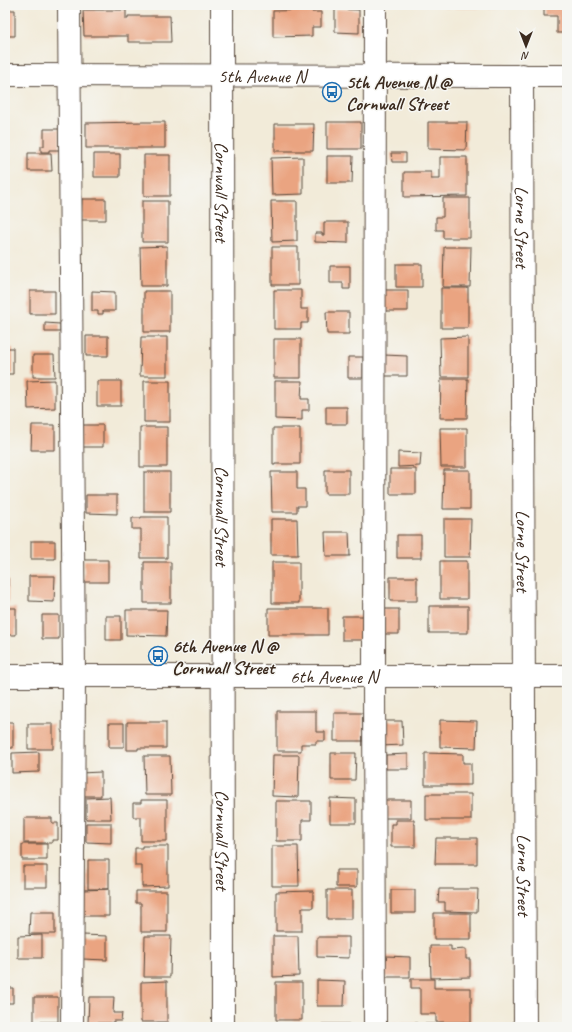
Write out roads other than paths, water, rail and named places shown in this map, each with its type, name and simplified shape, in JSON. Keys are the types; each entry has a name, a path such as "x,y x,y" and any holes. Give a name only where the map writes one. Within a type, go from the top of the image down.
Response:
{"street":[{"path":"69,5 74,676 72,1027"},
{"name":"Cornwall Street","path":"222,5 223,1027"},
{"path":"375,5 375,1027"},
{"name":"5th Avenue N","path":"5,75 567,76"},
{"name":"Lorne Street","path":"522,75 525,1027"},
{"name":"6th Avenue N","path":"5,676 567,676"}],"place":[{"name":"5th Avenue N @ Cornwall Street","path":"332,92"},
{"name":"6th Avenue N @ Cornwall Street","path":"158,656"}]}
